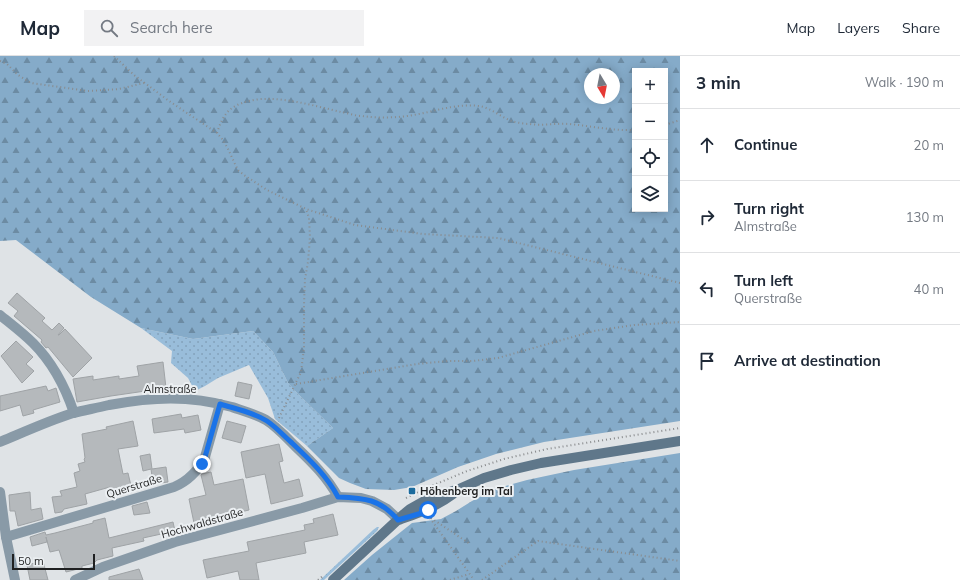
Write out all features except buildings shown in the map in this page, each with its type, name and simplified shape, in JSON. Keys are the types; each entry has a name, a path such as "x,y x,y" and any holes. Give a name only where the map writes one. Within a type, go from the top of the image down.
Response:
{"main road":[{"path":"333,580 410,509 433,497 459,489 497,473 526,466 680,441"}],"street":[{"path":"0,315 32,342 45,356 64,386 74,413"},
{"name":"Almstraße","path":"0,442 56,419 74,413 106,406 145,400 189,399 208,401 255,415 275,427 321,472 329,481 338,497"},
{"name":"Querstraße","path":"6,537 182,483 192,476 202,464 220,404"},
{"path":"0,492 1,508 15,580"},
{"path":"338,497 361,498 372,501 387,509 398,520"},
{"name":"Hochwaldstraße","path":"75,580 103,567 175,542 338,497"}],"path":[{"path":"114,56 144,83 217,133 223,140 238,170 244,175 267,190 306,209 355,225 423,234 498,238 680,283"},
{"path":"0,61 7,64 18,75 31,83 88,91 119,89 144,83"},
{"path":"217,133 227,112 237,105 249,100 263,98 281,99 361,116 382,117 407,116 464,106 480,106 512,121 530,124 568,124 632,130"},
{"path":"668,124 680,120"},
{"path":"275,427 301,372 304,348 305,279 310,236 309,218 306,209"},
{"path":"296,384 417,364 498,358 594,331 634,325 680,322"},
{"path":"470,544 429,516 474,580"},
{"path":"482,580 538,541 680,561"},
{"path":"450,580 469,574"}],"shaded area":[{"path":"141,328 193,339 253,331 273,352 288,383 333,428 307,446 275,419 268,398 249,365 218,378 195,391 188,378 171,363 172,351"},
{"path":"379,527 377,531 324,580 320,580 373,530"}],"green space":[{"path":"0,56 680,56 680,421 544,442 496,454 458,467 412,487 394,490 366,489 339,478 307,446 333,428 288,383 273,352 253,331 193,339 141,328 91,297 16,240 0,241"},
{"path":"680,453 680,580 344,580 412,523 441,519 495,489 527,480 574,470"}],"place":[{"name":"Höhenberg im Tal","path":"412,491"}],"route":[{"path":"202,464 220,404 255,415 275,427 321,472 329,481 338,497 361,498 376,502 392,513 398,520 428,510"}]}
